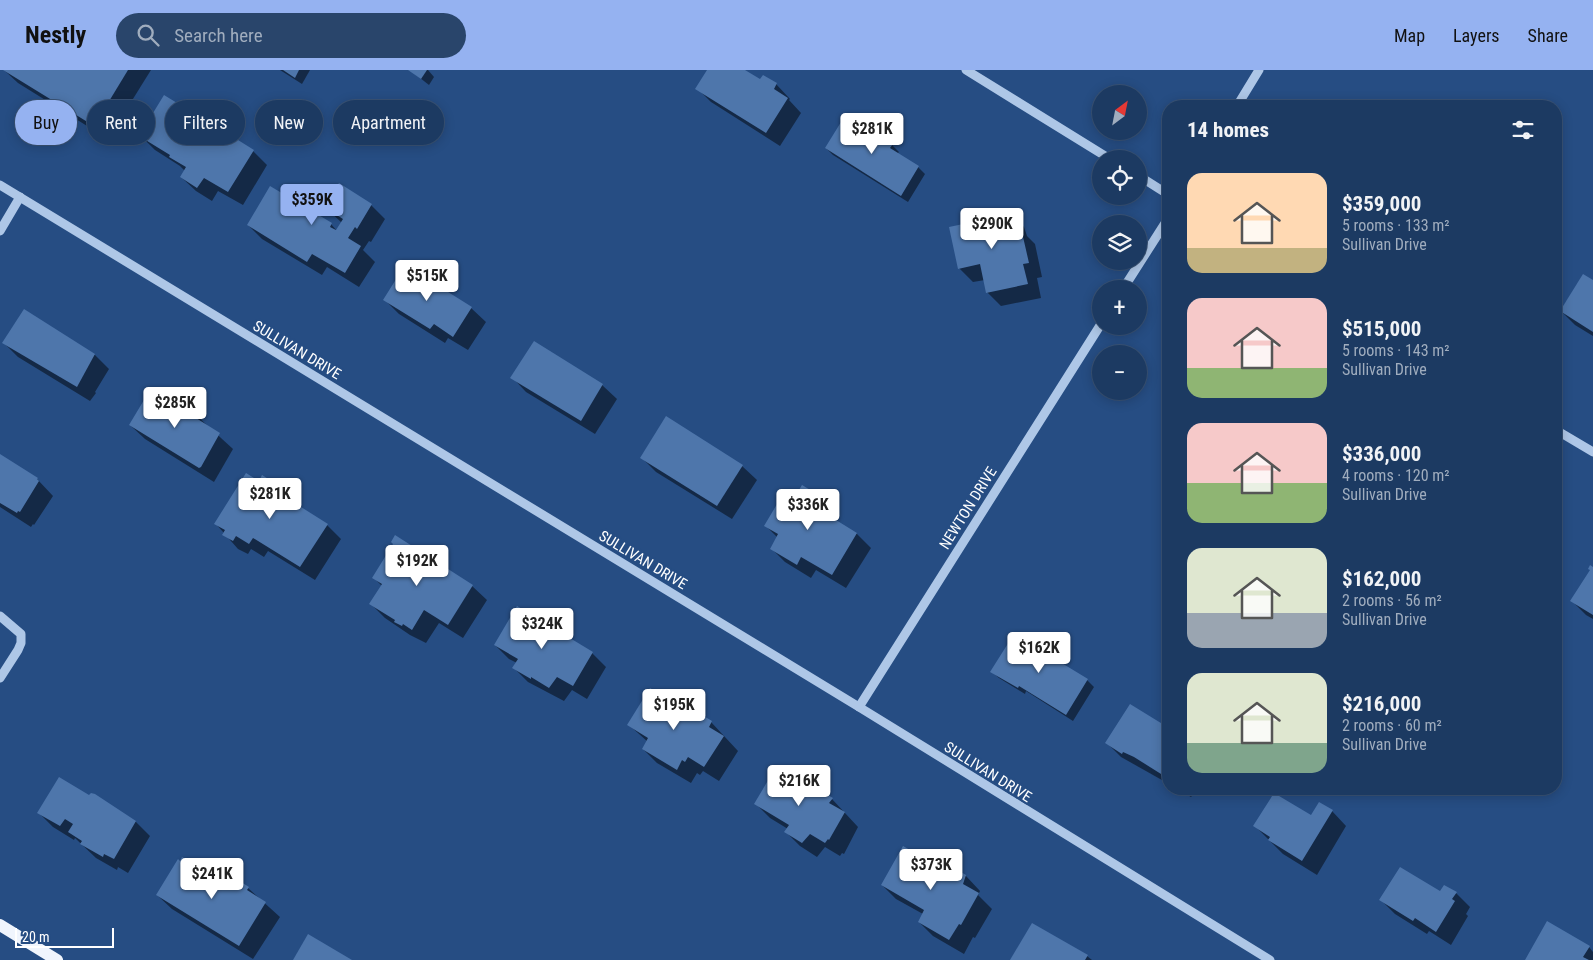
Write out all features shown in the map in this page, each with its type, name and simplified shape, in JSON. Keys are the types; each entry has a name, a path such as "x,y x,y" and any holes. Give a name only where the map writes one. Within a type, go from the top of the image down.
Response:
{"main road":[{"path":"0,925 57,960"}],"street":[{"path":"966,70 1095,150"},
{"path":"1240,100 1259,70"},
{"path":"1147,181 1162,191"},
{"name":"SULLIVAN DRIVE","path":"0,185 859,707 1270,960"},
{"path":"0,231 20,197"},
{"path":"1129,280 1162,228"},
{"name":"NEWTON DRIVE","path":"859,707 1094,335"},
{"path":"1562,434 1593,452"},
{"path":"0,616 21,634 21,643 0,678"}],"building":[{"path":"3,70 128,70 110,100 87,100 87,122 77,116 77,100 52,100"},
{"path":"283,70 299,70 295,78"},
{"path":"408,70 427,70 421,79"},
{"path":"707,70 745,70 760,79 763,75 777,83 774,89 788,98 766,133 695,89"},
{"path":"164,95 172,100 165,100 165,145 245,144 254,150 228,192 204,178 197,188 180,177 186,167 154,145 155,110"},
{"path":"846,114 893,144 890,148 919,166 901,196 825,148"},
{"path":"339,183 372,204 357,229 355,227 348,238 361,246 345,273 312,254 307,262 247,225 270,186 332,223 330,227 336,230 343,219 324,207"},
{"path":"1011,211 1015,229 1021,228 1029,263 1023,264 1028,284 986,293 980,264 958,269 949,227 968,223 968,220"},
{"path":"405,265 472,307 453,337 434,324 430,329 383,300"},
{"path":"1583,274 1593,280 1593,332 1562,312 1562,308"},
{"path":"24,309 95,354 77,387 2,343"},
{"path":"534,341 603,384 581,421 510,378"},
{"path":"150,390 175,406 178,402 198,415 196,418 220,433 201,467 199,468 129,425"},
{"path":"666,416 743,465 717,506 640,458"},
{"path":"0,454 38,478 39,481 20,512 18,511 17,513 0,503"},
{"path":"246,473 259,481 262,475 278,485 274,490 328,524 300,567 253,538 249,544 236,536 233,541 222,535 225,530 214,524"},
{"path":"802,485 822,497 815,507 857,533 832,575 801,557 797,565 770,549 778,534 764,526 786,489 796,495"},
{"path":"395,535 473,585 448,625 424,610 412,630 403,624 402,626 394,622 395,620 369,604 382,584 372,578 393,544 391,542"},
{"path":"1590,565 1593,567 1593,615 1570,601 1590,570 1588,569"},
{"path":"517,606 593,652 573,686 557,677 549,688 531,677 531,679 512,668 518,659 494,645"},
{"path":"1014,634 1088,679 1066,715 1019,686 1018,688 990,672"},
{"path":"650,688 675,703 677,700 712,721 709,727 724,736 704,767 688,757 685,762 682,760 677,770 642,749 648,738 627,725"},
{"path":"1130,704 1162,724 1162,775 1134,757 1123,752 1122,754 1105,743"},
{"path":"776,767 820,793 821,791 833,798 829,803 845,812 829,840 825,843 810,834 802,843 784,832 789,825 754,804"},
{"path":"59,777 89,795 91,793 95,794 136,821 114,859 104,854 103,857 80,844 82,841 68,832 73,824 65,819 60,826 37,813"},
{"path":"1273,795 1277,795 1311,815 1319,802 1333,810 1302,861 1268,840 1270,837 1253,826"},
{"path":"903,846 947,871 950,866 966,875 963,884 979,893 961,925 959,924 949,940 918,922 924,910 881,885"},
{"path":"182,857 194,864 190,870 195,872 201,863 228,879 230,875 249,887 247,890 266,902 239,946 156,895 178,859 180,861"},
{"path":"1400,867 1440,891 1444,885 1457,892 1452,899 1455,901 1436,932 1415,918 1413,921 1379,900"},
{"path":"1547,921 1590,946 1583,957 1589,960 1525,960"},
{"path":"1032,923 1088,955 1085,960 1010,960"},
{"path":"308,934 352,960 293,960"}]}
